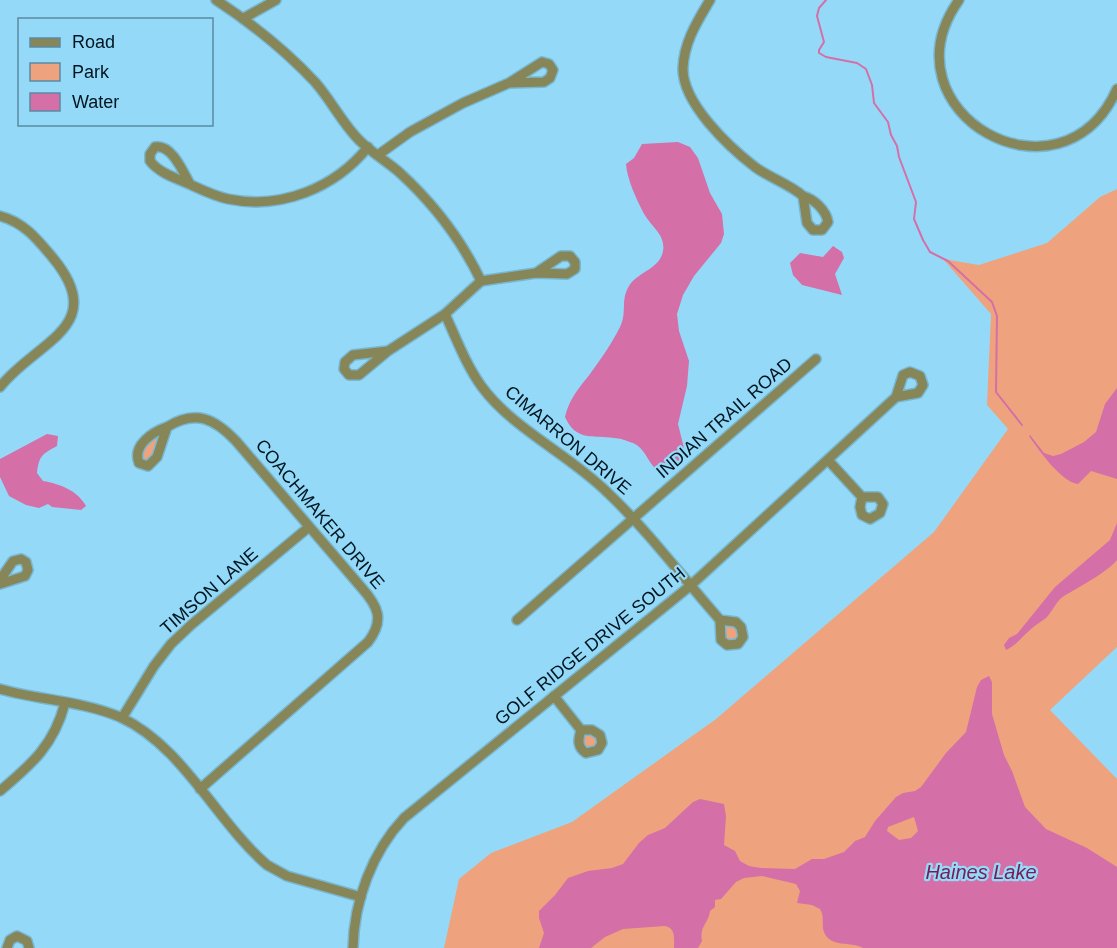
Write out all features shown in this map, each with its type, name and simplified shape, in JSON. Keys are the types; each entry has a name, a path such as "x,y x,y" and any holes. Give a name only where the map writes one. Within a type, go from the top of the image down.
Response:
{"street":[{"path":"216,0 243,18 315,82 353,134 403,176 435,209 464,249 481,281"},
{"path":"243,18 276,0"},
{"path":"710,0 696,22 686,47 683,69 689,93 708,121 745,158 802,196"},
{"path":"959,0 949,17 943,35 941,60 943,77 957,108 967,120 987,135 1022,146 1040,146 1064,141 1096,122 1117,89"},
{"path":"378,155 393,143 430,121 463,103 510,83"},
{"path":"190,184 167,149 160,146 155,147 149,157 153,165 190,184 217,196 236,201 257,202 292,197 320,187 340,175 368,147"},
{"path":"0,216 24,228 55,261 73,292 74,309 63,329 0,387"},
{"path":"388,351 445,314 481,281 536,273"},
{"name":"CIMARRON DRIVE","path":"445,314 469,365 490,396 522,426 593,478 633,519 720,620"},
{"name":"INDIAN TRAIL ROAD","path":"517,620 816,359"},
{"name":"GOLF RIDGE DRIVE SOUTH","path":"353,948 361,897 376,858 399,823 431,794 690,586 896,397"},
{"name":"COACHMAKER DRIVE","path":"168,427 179,421 196,417 213,421 220,426 236,441 372,601 378,614 374,635 362,648 200,789"},
{"path":"828,460 862,497"},
{"name":"TIMSON LANE","path":"122,718 154,666 171,644 309,527"},
{"path":"0,580 13,561 21,559 26,562 25,576 0,584"},
{"path":"0,689 102,710 122,718 159,744 253,851 274,870 361,897"},
{"path":"554,696 581,730"},
{"path":"0,791 31,764 46,746 57,728 65,703"},
{"path":"7,948 10,940 18,936 27,941 29,948"}],"green space":[{"path":"1117,189 1117,647 1050,710 1117,779 1117,948 444,948 459,879 491,853 572,822 716,719 934,532 1008,429 987,405 991,314 943,259 979,265 1047,243 1100,197"},
{"path":"160,435 155,453 148,461 143,459 141,453 147,443"},
{"path":"731,626 736,628 738,633 736,638 731,640 726,638 724,633 726,628"},
{"path":"590,734 595,736 597,741 595,746 590,748 585,746 583,741 585,736"}],"water":[{"path":"678,142 690,147 698,158 710,193 722,214 724,234 721,243 694,276 683,295 677,314 679,331 689,361 687,386 678,424 685,452 677,468 662,473 633,443 580,434 569,425 565,417 575,394 620,327 627,289 635,279 658,262 663,251 660,235 646,217 635,195 626,164 634,158 642,144"},
{"path":"833,246 842,252 844,258 835,274 842,295 802,285 793,275 790,263 800,253 823,257"},
{"path":"1117,388 1117,479 1091,471 1078,484 1071,482 1050,464 1029,436 1044,453 1053,456 1084,442 1096,432 1105,404"},
{"path":"47,434 58,436 57,446 42,456 37,473 43,481 62,486 78,496 86,506 81,510 52,507 48,504 39,508 26,505 9,496 0,477 0,459"},
{"path":"1117,523 1117,560 1099,575 1061,598 1046,618 1006,650 1004,645 1009,638 1017,634 1055,587 1110,540"},
{"name":"Haines Lake","path":"989,676 992,682 992,714 1004,755 1025,807 1046,829 1087,848 1117,867 1117,948 863,948 836,942 827,937 823,929 820,909 812,905 797,903 800,891 796,884 762,876 744,878 736,882 721,899 715,900 715,907 710,911 698,948 674,948 673,931 665,926 623,929 605,937 591,948 539,948 544,933 539,911 568,878 588,871 623,864 648,835 665,828 693,802 700,799 724,804 726,816 724,845 735,851 740,861 749,866 795,869 812,859 824,859 844,852 855,841 865,837 875,821 896,797 921,787 946,753 966,732 977,687 981,680","holes":["914,817 918,831 911,838 899,840 887,831 888,827"]}],"waterway":[{"path":"826,0 819,8 817,16 824,42 819,53 826,57 857,63 866,69 872,85 874,103 888,122 916,202 914,219 923,240 930,252 948,261 992,302 997,316 996,392 1022,425"}]}
